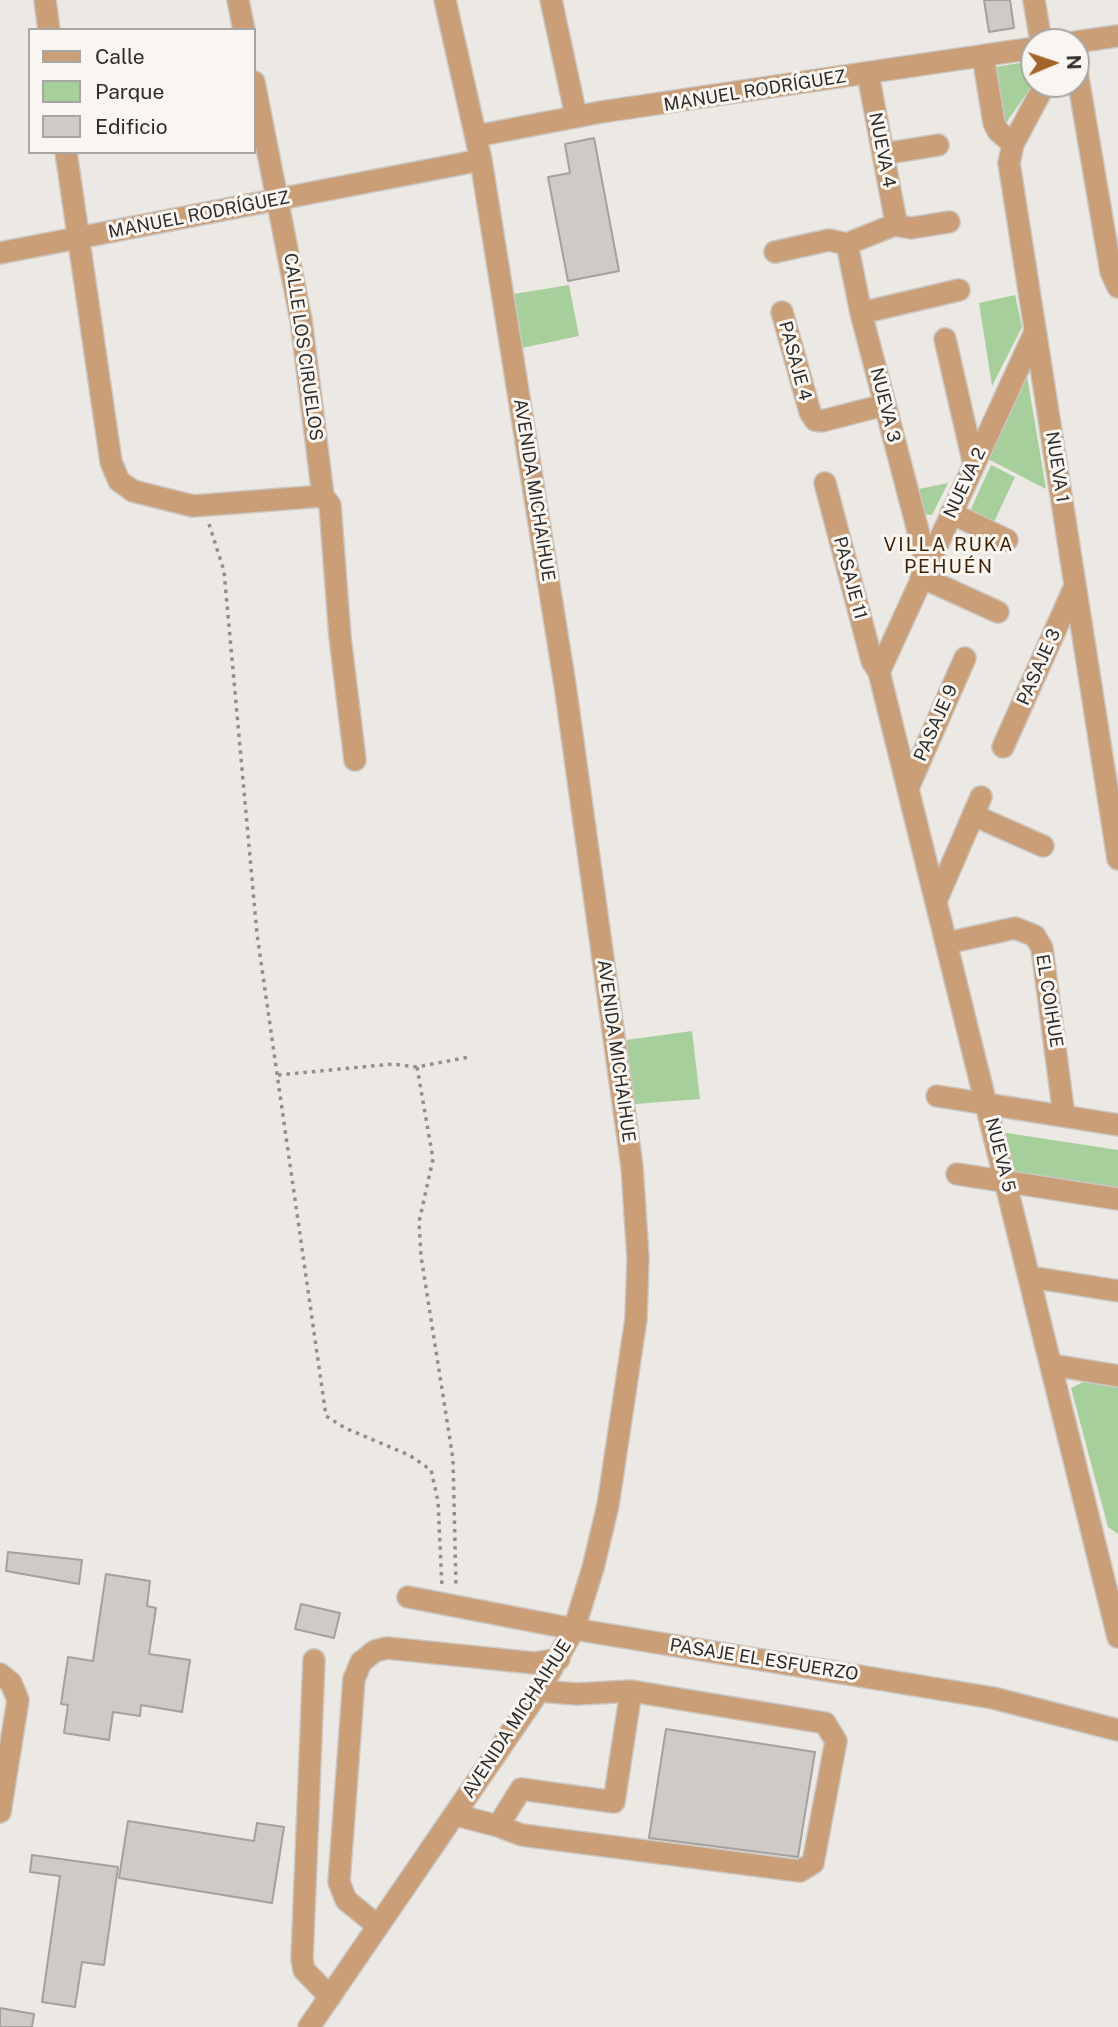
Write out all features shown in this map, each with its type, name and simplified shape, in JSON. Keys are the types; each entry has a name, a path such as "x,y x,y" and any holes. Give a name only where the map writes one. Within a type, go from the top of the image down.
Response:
{"street":[{"path":"45,0 49,28"},
{"path":"238,0 244,28"},
{"name":"AVENIDA MICHAIHUE","path":"309,2027 539,1691 574,1629 602,1537 631,1363 638,1288 635,1197 565,685 481,160 444,0"},
{"path":"551,0 576,116"},
{"path":"1034,0 1039,28"},
{"path":"1090,40 1118,36"},
{"name":"MANUEL RODRÍGUEZ","path":"476,136 576,116 1020,50"},
{"path":"983,56 994,122 998,131 1013,144"},
{"name":"NUEVA 4","path":"868,74 894,225"},
{"name":"CALLE LOS CIRUELOS","path":"256,93 276,200 284,221 303,332 323,496 330,505 340,637 355,760"},
{"name":"NUEVA 1","path":"1038,98 1013,144 1009,163 1118,859"},
{"path":"1081,98 1111,272 1118,287"},
{"path":"883,154 938,145"},
{"path":"66,154 115,475 133,491 170,502 201,506 323,496"},
{"name":"MANUEL RODRÍGUEZ","path":"0,253 481,160"},
{"path":"775,252 829,240 847,244 894,225 911,228 949,222"},
{"name":"NUEVA 3","path":"847,244 861,313 924,571"},
{"path":"861,313 959,290"},
{"name":"PASAJE 4","path":"782,312 810,415 815,420 825,421 884,405"},
{"name":"NUEVA 2","path":"879,672 1035,332"},
{"path":"945,339 974,465"},
{"name":"PASAJE 11","path":"825,482 872,661 879,672"},
{"path":"951,513 1007,540"},
{"path":"924,571 998,612"},
{"name":"PASAJE 3","path":"1003,747 1075,586"},
{"name":"PASAJE 9","path":"908,788 965,658"},
{"name":"NUEVA 5","path":"879,672 1052,1365 1108,1549 1118,1637"},
{"path":"936,901 977,806 1043,846"},
{"name":"EL COIHUE","path":"947,943 1015,928 1035,936 1042,948 1064,1116"},
{"path":"937,1096 1118,1125"},
{"path":"957,1174 1118,1199"},
{"path":"1030,1277 1118,1291"},
{"path":"1052,1365 1118,1376"},
{"name":"PASAJE EL ESFUERZO","path":"408,1597 574,1629 993,1698 1118,1730"},
{"path":"378,1926 346,1899 339,1882 355,1679 361,1662 375,1651 387,1648 534,1663 559,1659"},
{"path":"314,1660 302,1959 304,1969 330,1997"},
{"path":"0,1674 11,1683 18,1700 0,1812"},
{"path":"456,1815 522,1835 800,1871 813,1863 817,1855 836,1741 824,1723 631,1691 577,1694 539,1691"},
{"path":"498,1826 521,1789 614,1802 631,1691"}],"path":[{"path":"201,506 224,571 257,934 327,1416 345,1428 409,1455 431,1470 438,1501 450,1605"},
{"path":"278,1075 393,1064 417,1067 469,1057"},
{"path":"417,1067 433,1159 419,1222 421,1256 453,1460 450,1605"}],"green space":[{"path":"1020,63 1020,98 1023,98 1006,123 999,120 989,68"},
{"path":"569,285 579,336 522,348 514,294"},
{"path":"1015,295 1022,327 992,386 979,303"},
{"path":"1027,376 1046,489 988,459"},
{"path":"991,465 1015,477 994,522 970,511"},
{"path":"948,483 932,515 925,514 919,489"},
{"path":"692,1031 700,1099 635,1104 626,1040"},
{"path":"1007,1133 1118,1150 1118,1191 1011,1170 1001,1135"},
{"path":"1083,1382 1118,1388 1118,1534 1108,1527 1071,1388"}],"building":[{"path":"984,0 1010,0 1014,28 989,32"},
{"path":"594,138 619,271 568,281 548,177 570,173 565,144"},
{"path":"8,1552 82,1560 79,1584 6,1571"},
{"path":"106,1574 150,1581 147,1606 156,1608 149,1654 190,1660 182,1712 141,1705 140,1716 113,1712 109,1740 64,1733 68,1705 61,1704 68,1657 93,1661"},
{"path":"301,1604 340,1613 334,1638 295,1629"},
{"path":"666,1729 815,1752 798,1857 649,1838"},
{"path":"128,1821 254,1841 257,1823 284,1827 272,1903 119,1878"},
{"path":"32,1855 118,1867 104,1965 82,1962 75,2007 42,2002 60,1876 30,1872"},
{"path":"0,2008 34,2014 32,2027 0,2027"}],"district":[{"name":"VILLA RUKA PEHUÉN","path":"949,556"}]}
